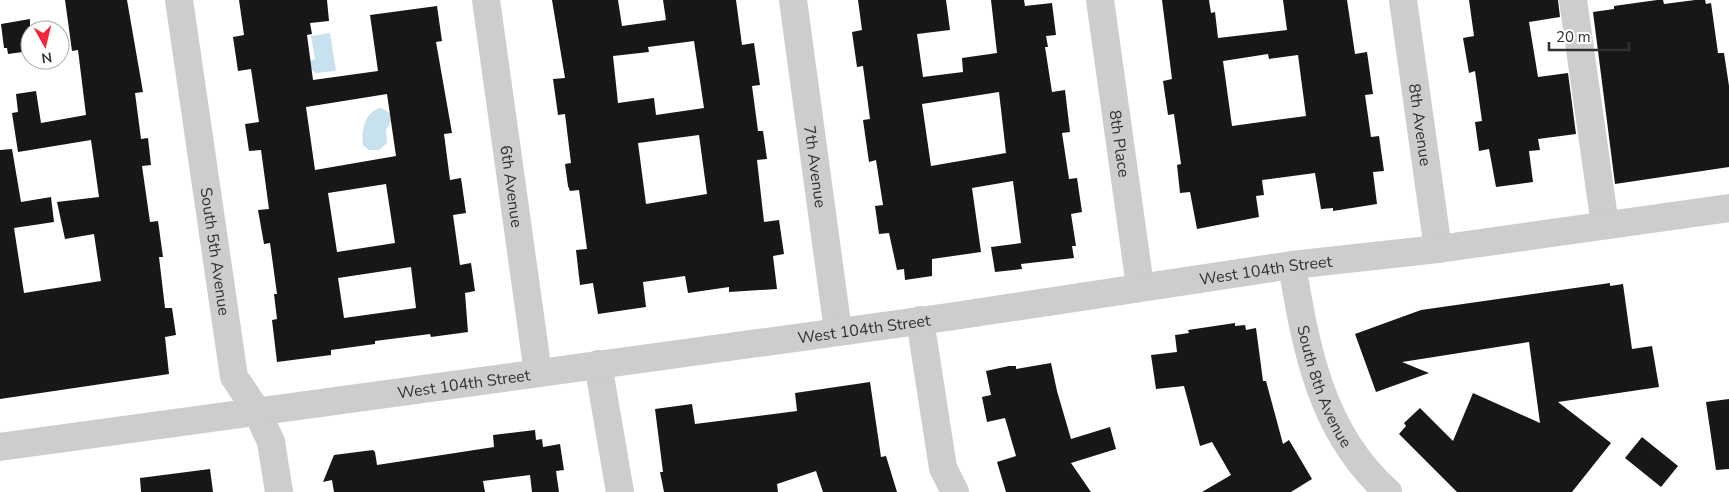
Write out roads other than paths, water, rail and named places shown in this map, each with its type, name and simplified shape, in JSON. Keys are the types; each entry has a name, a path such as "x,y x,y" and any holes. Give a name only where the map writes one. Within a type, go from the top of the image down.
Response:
{"street":[{"name":"South 5th Avenue","path":"180,0 234,377 257,411 272,442 278,492"},
{"name":"6th Avenue","path":"486,0 538,372"},
{"name":"7th Avenue","path":"792,0 838,331"},
{"name":"8th Place","path":"1100,0 1140,286"},
{"name":"8th Avenue","path":"1403,0 1438,249"},
{"path":"1573,0 1605,225"},
{"name":"West 104th Street","path":"0,447 920,320 1140,286 1292,265 1438,249 1729,208"},
{"name":"South 8th Avenue","path":"1292,265 1305,342 1321,393 1344,442 1374,479 1388,492"},
{"path":"920,320 944,468 955,492"},
{"path":"598,364 620,492"}],"water":[{"path":"330,33 336,71 315,73 309,66 310,61 315,59 311,36"},
{"path":"381,108 390,113 391,121 386,130 387,143 379,150 369,150 363,145 365,122 371,113"}]}
